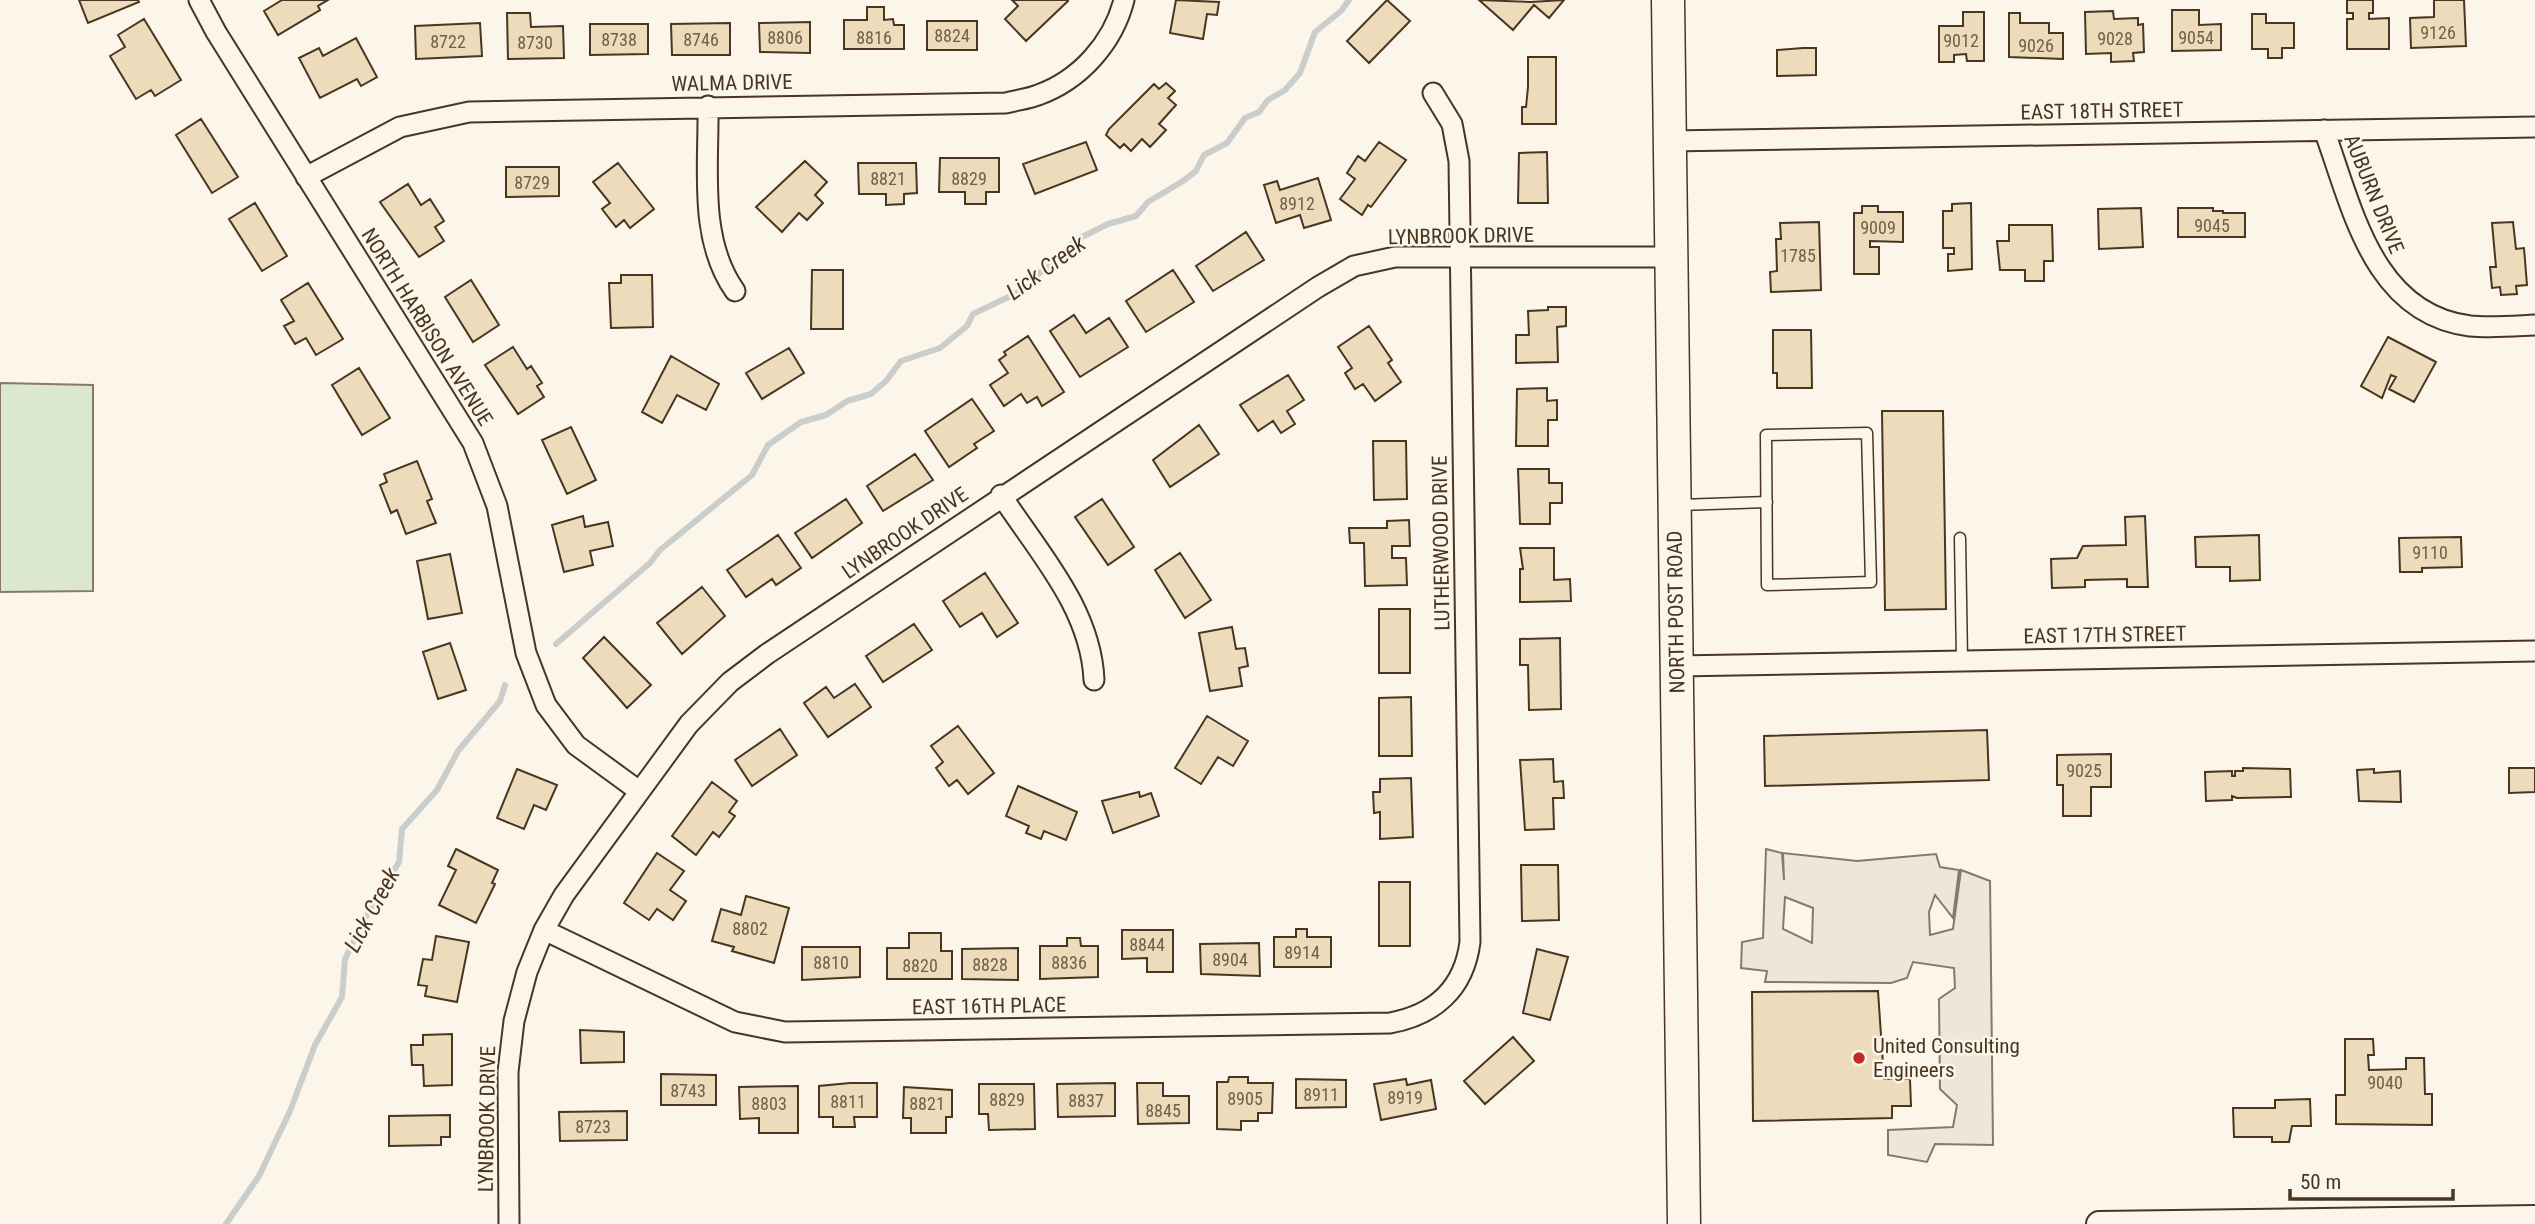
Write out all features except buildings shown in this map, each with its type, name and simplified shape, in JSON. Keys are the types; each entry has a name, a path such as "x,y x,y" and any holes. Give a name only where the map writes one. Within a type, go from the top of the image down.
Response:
{"main road":[{"name":"NORTH POST ROAD","path":"1668,0 1684,1224"}],"street":[{"name":"NORTH HARBISON AVENUE","path":"199,0 306,177 473,443 497,506 526,653 546,705 576,745 639,791"},
{"name":"WALMA DRIVE","path":"306,177 381,135 439,116 489,110 1006,103 1035,97 1074,76 1097,53 1114,27 1124,0"},
{"name":"LUTHERWOOD DRIVE","path":"1433,93 1447,113 1458,147 1460,258 1470,942 1465,967 1449,994"},
{"path":"708,106 711,235 720,266 736,291"},
{"name":"EAST 18TH STREET","path":"1669,141 2535,127"},
{"name":"AUBURN DRIVE","path":"2325,130 2367,246 2391,284 2423,309 2462,324 2535,325"},
{"name":"LYNBROOK DRIVE","path":"509,1224 509,1051 524,981 544,930 582,869 689,724 730,682 1001,495 1354,266 1395,257 1671,257"},
{"path":"1001,495 1082,620 1092,654 1094,681"},
{"name":"EAST 17TH STREET","path":"1676,666 2535,651"},
{"name":"EAST 16TH PLACE","path":"544,930 736,1022 785,1032 1390,1023 1415,1018 1449,994"},
{"path":"2099,1224 2535,1218"}],"lane":[{"path":"1867,433 1871,582 1767,585 1767,502 1766,435 1867,433"},
{"path":"1674,505 1767,502"},
{"path":"1960,538 1962,661"}],"green space":[{"path":"0,383 93,385 93,591 0,592"}],"shaded area":[{"path":"1766,849 1782,853 1784,880 1783,853 1857,861 1936,854 1940,867 1959,870 1953,918 1935,895 1929,912 1930,935 1953,929 1961,870 1990,881 1993,1145 1935,1144 1927,1162 1888,1155 1888,1130 1953,1127 1957,1105 1940,1089 1939,999 1955,988 1954,968 1913,962 1907,978 1891,983 1765,982 1767,971 1741,968 1742,942 1763,938","holes":["1785,897 1813,908 1812,943 1783,929"]}],"waterway":[{"name":"Lick Creek","path":"556,644 650,563 660,550 752,475 768,445 801,422 826,415 847,401 871,394 886,381 901,361 940,348 967,326 973,314 1017,293 1044,269 1059,262 1074,241 1108,224 1136,216 1148,202 1196,171 1204,155 1227,143 1245,118 1259,112 1268,100 1285,90 1300,73 1315,32 1341,11 1349,0"},
{"name":"Lick Creek","path":"226,1224 259,1176 290,1111 315,1045 342,997 345,959 364,920 399,862 402,829 437,790 458,751 500,701 505,685"}],"place":[{"name":"United Consulting Engineers","path":"1859,1058"}]}
